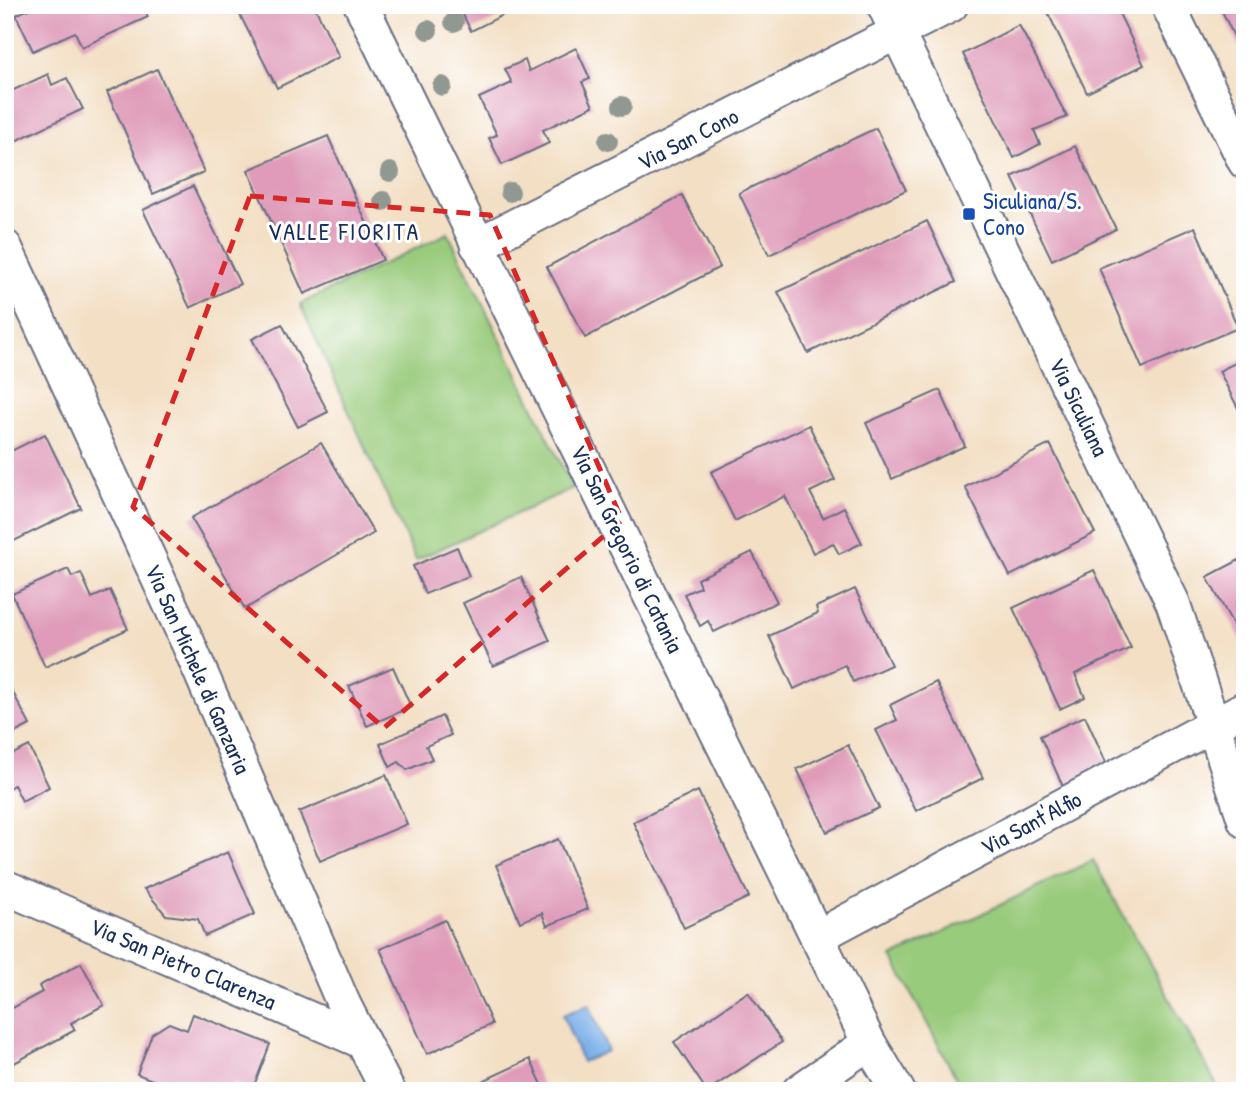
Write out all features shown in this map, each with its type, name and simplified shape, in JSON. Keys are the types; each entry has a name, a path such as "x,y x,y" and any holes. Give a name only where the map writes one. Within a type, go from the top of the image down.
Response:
{"street":[{"name":"Via San Gregorio di Catania","path":"361,5 869,1043 898,1091"},
{"name":"Via San Cono","path":"477,245 891,19 951,5"},
{"path":"1168,5 1245,162"},
{"name":"Via Siculiana","path":"891,19 1173,603 1245,821"},
{"name":"Via San Michele di Ganzaria","path":"5,247 188,643 328,969 361,1041 388,1091"},
{"name":"Via Sant'Alfio","path":"817,937 1245,708"},
{"name":"Via San Pietro Clarenza","path":"5,887 361,1041"},
{"path":"799,1091 869,1043"}],"highlighted area":[{"path":"250,196 490,215 622,520 384,728 133,507"}],"green space":[{"path":"448,233 573,488 416,560 300,304"},
{"path":"1093,860 1220,1091 963,1091 892,957"}],"water":[{"path":"589,1004 608,1051 582,1062 563,1015"}],"building":[{"path":"37,5 143,5 148,17 82,47 75,32 33,51 16,15"},
{"path":"259,5 314,5 339,57 277,88 240,15"},
{"path":"458,5 523,5 471,31"},
{"path":"1059,5 1115,5 1144,65 1087,93 1047,11"},
{"path":"1219,5 1245,5 1245,44 1239,47"},
{"path":"1019,25 1067,117 1034,130 1040,144 1014,158 963,54"},
{"path":"576,48 590,79 582,82 593,106 543,130 549,143 502,165 489,138 497,135 479,98 512,83 505,69 525,60 529,71"},
{"path":"157,69 204,172 153,194 107,92"},
{"path":"48,74 52,85 67,78 83,109 7,145 5,94"},
{"path":"876,128 906,190 769,255 739,193"},
{"path":"328,136 383,260 304,294 248,170"},
{"path":"1075,146 1116,229 1052,260 1012,177"},
{"path":"193,186 240,284 190,308 143,210"},
{"path":"682,195 720,267 585,338 547,267"},
{"path":"927,221 956,282 808,353 778,292"},
{"path":"1195,227 1238,328 1142,368 1099,268"},
{"path":"282,324 328,412 298,427 252,339"},
{"path":"1245,358 1245,422 1219,371"},
{"path":"940,390 965,446 892,479 866,423"},
{"path":"809,425 835,480 810,492 823,518 844,507 862,543 839,554 833,543 813,553 785,496 735,521 711,472"},
{"path":"45,434 81,508 8,544 5,538 5,454"},
{"path":"321,443 374,533 245,609 191,518"},
{"path":"1050,444 1095,533 1010,576 965,487"},
{"path":"457,547 469,576 425,594 413,566"},
{"path":"752,552 777,602 714,632 708,621 700,626 684,594 700,587 697,579"},
{"path":"1245,557 1245,637 1241,639 1207,577"},
{"path":"68,569 72,577 81,573 92,598 110,590 128,629 45,667 12,594"},
{"path":"1094,570 1131,648 1075,674 1085,697 1060,709 1013,608"},
{"path":"521,577 550,641 493,666 463,603"},
{"path":"855,589 891,665 853,682 845,665 794,689 769,636 818,613 816,607"},
{"path":"393,667 411,707 367,726 349,686"},
{"path":"936,682 983,778 916,811 876,730 897,720 890,705"},
{"path":"8,683 30,725 5,738 5,685"},
{"path":"442,716 451,735 426,746 432,759 407,770 399,762 390,767 380,744"},
{"path":"1085,716 1110,771 1065,791 1040,736"},
{"path":"848,745 879,808 827,832 797,769"},
{"path":"29,746 49,787 22,801 14,785 5,790 5,758"},
{"path":"386,775 407,824 320,861 299,812"},
{"path":"698,791 749,897 684,928 633,822"},
{"path":"558,839 588,909 547,926 542,913 520,922 496,865"},
{"path":"228,852 255,914 205,936 198,919 166,915 144,889"},
{"path":"445,920 492,1024 427,1054 380,949"},
{"path":"81,963 104,1005 71,1023 75,1030 5,1068 5,1012 42,992 39,986"},
{"path":"748,992 782,1042 707,1091 674,1042"},
{"path":"193,1014 270,1044 252,1091 233,1083 231,1091 181,1091 137,1074 152,1034 169,1023 187,1030"},
{"path":"530,1059 545,1091 461,1091"}],"place":[{"name":"Siculiana/S. Cono","path":"969,214"}],"district":[{"name":"VALLE FIORITA","path":"344,232"}]}
